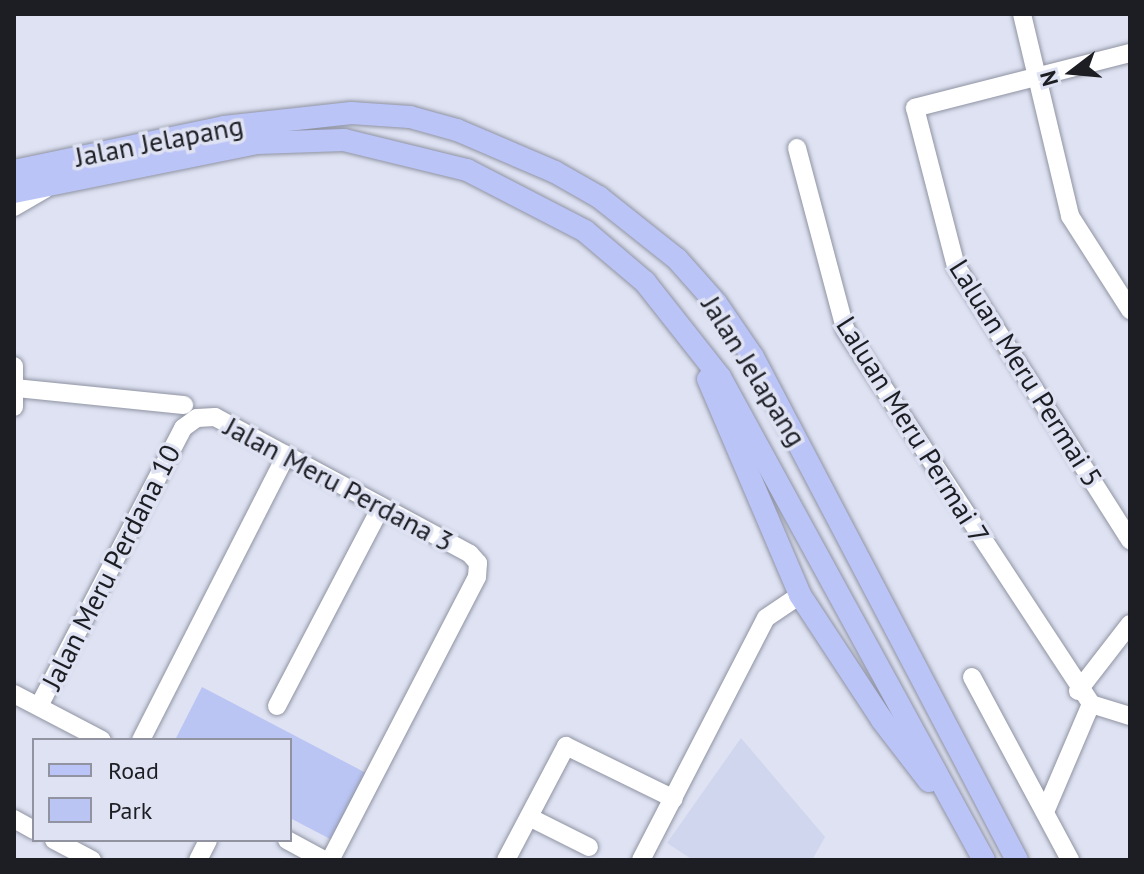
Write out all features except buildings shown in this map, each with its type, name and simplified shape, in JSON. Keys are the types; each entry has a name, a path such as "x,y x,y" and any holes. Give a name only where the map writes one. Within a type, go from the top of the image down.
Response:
{"main road":[{"name":"Jalan Jelapang","path":"14,171 224,127 351,113 410,117 457,130 510,150 599,197 677,259 747,348 1017,860"},
{"name":"Jalan Jelapang","path":"14,192 295,138 382,146 467,170 537,202 618,255 672,311 737,405 984,860"},
{"path":"672,311 721,407 800,595 882,720 965,827"}],"street":[{"path":"1022,14 1070,216 1130,310"},
{"path":"1036,77 1130,53"},
{"name":"Laluan Meru Permai 5","path":"1036,77 915,108 956,266 1130,540"},
{"name":"Laluan Meru Permai 7","path":"797,148 845,329 1084,698"},
{"path":"14,207 58,182"},
{"path":"14,407 15,377 184,405"},
{"name":"Jalan Meru Perdana 3","path":"183,428 197,418 215,417 475,558 477,577 330,860"},
{"name":"Jalan Meru Perdana 10","path":"39,706 183,428"},
{"path":"142,738 286,455"},
{"path":"277,706 381,507"},
{"path":"641,860 766,618 800,595"},
{"path":"1045,812 1084,698 1130,624"},
{"path":"972,677 1070,860"},
{"path":"14,694 98,738"},
{"path":"1084,698 1130,716"},
{"path":"506,860 566,746 674,799"},
{"path":"529,817 589,847"},
{"path":"14,819 32,829"},
{"path":"58,842 92,860"},
{"path":"198,860 207,842"},
{"path":"291,842 324,860"}],"shaded area":[{"path":"741,738 825,837 812,860 693,860 667,843"}],"green space":[{"path":"202,687 368,774 334,841 292,819 292,738 176,738"}]}
